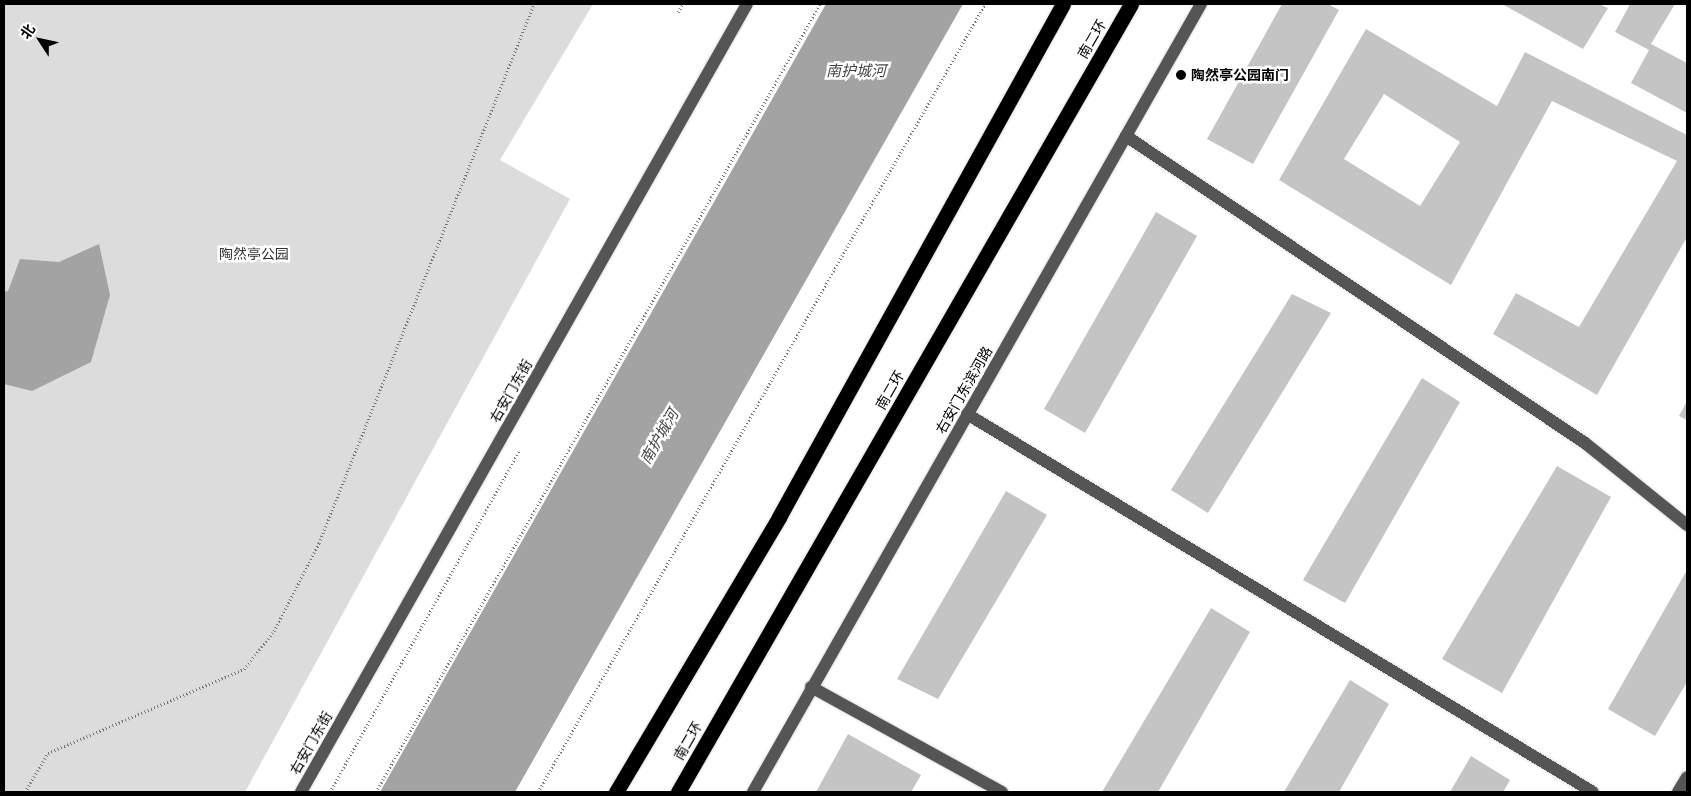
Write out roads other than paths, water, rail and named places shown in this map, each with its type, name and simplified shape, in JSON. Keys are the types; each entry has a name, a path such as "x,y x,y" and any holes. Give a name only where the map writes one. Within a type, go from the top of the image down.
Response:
{"highway":[{"path":"616,792 779,517 1063,4"},
{"name":"南二环","path":"678,792 1131,4"}],"street":[{"name":"右安门东街","path":"301,792 747,4"},
{"name":"右安门东滨河路","path":"753,792 1200,4"},
{"path":"1126,136 1585,443 1687,525"},
{"path":"968,414 1593,792"},
{"path":"811,687 1002,792"},
{"path":"1678,792 1687,777"}],"water":[{"name":"南护城河","path":"826,4 963,4 515,792 380,792"},
{"path":"99,244 110,295 91,362 32,391 4,384 4,292 8,291 20,259 59,262"}],"place":[{"name":"陶然亭公园南门","path":"1181,75"}],"park label":[{"name":"陶然亭公园","path":"254,254"}]}
